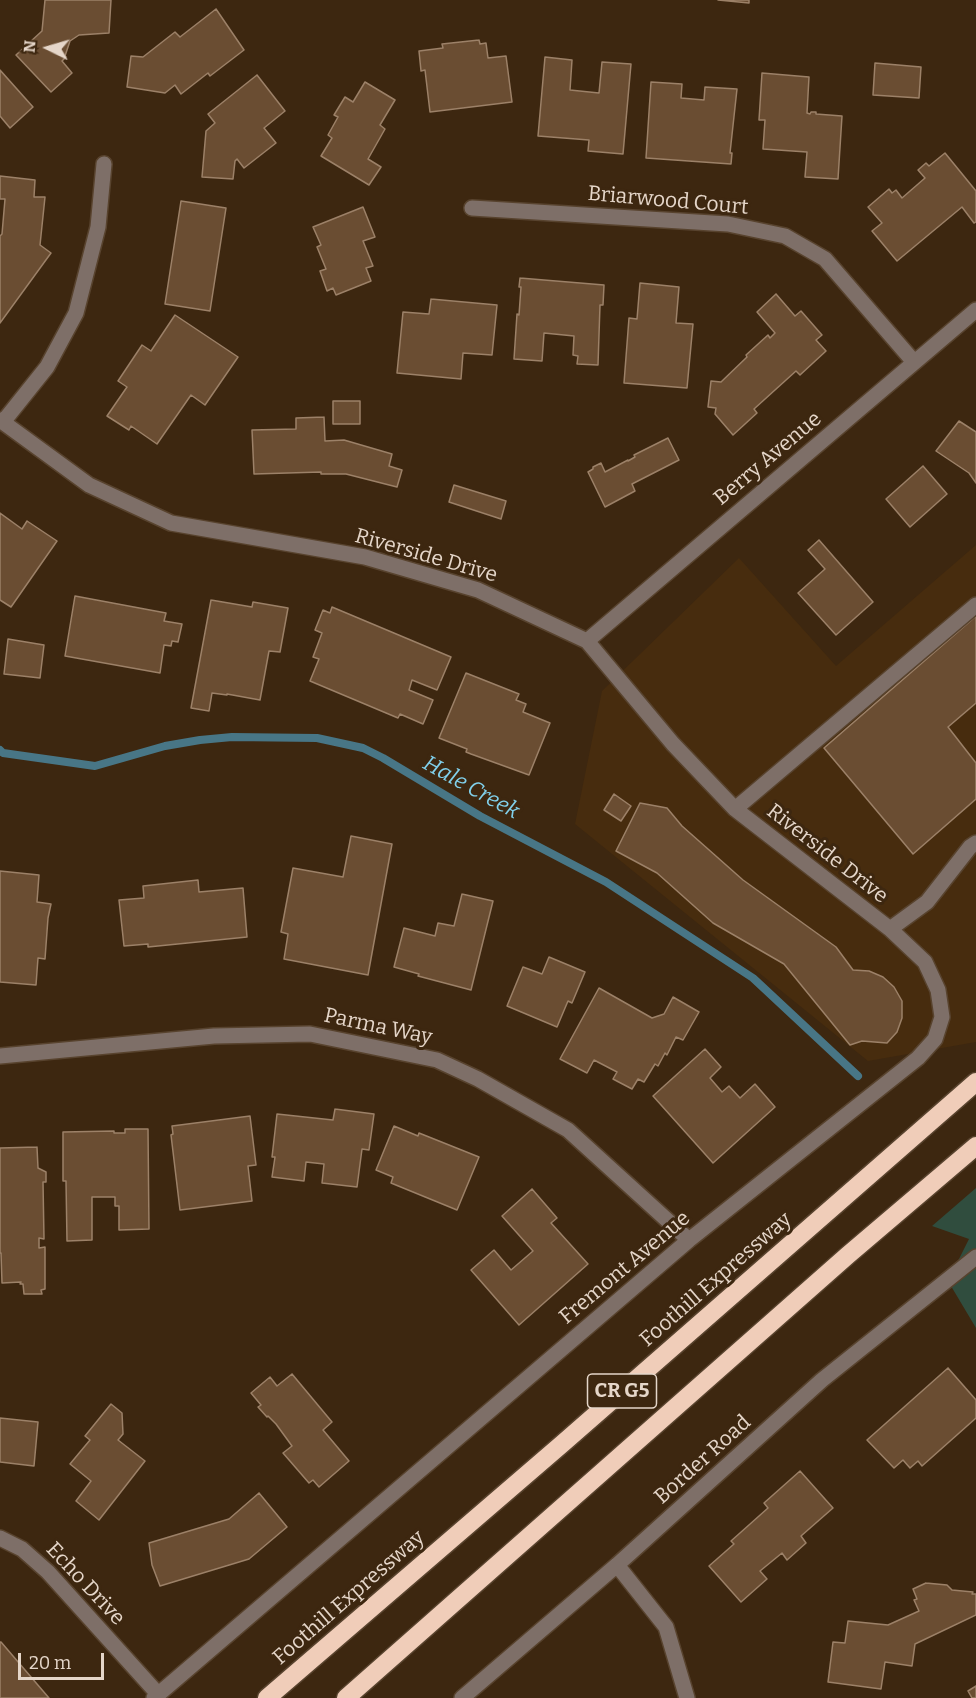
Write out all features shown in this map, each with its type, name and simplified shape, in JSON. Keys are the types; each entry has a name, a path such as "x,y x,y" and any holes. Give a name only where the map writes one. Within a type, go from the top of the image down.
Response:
{"highway":[{"name":"Foothill Expressway","path":"267,1698 976,1082"},
{"name":"CR G5","path":"346,1698 848,1255 976,1146"}],"street":[{"path":"2,421 48,367 76,313 98,227 104,164"},
{"name":"Briarwood Court","path":"472,208 728,224 785,236 825,259 914,362"},
{"name":"Berry Avenue","path":"587,641 976,310"},
{"name":"Riverside Drive","path":"2,421 89,485 171,523 376,560 478,590 587,641 673,744 735,809 890,929"},
{"path":"735,809 976,605"},
{"path":"890,929 927,902 970,847 976,843"},
{"name":"Fremont Avenue","path":"156,1696 689,1240 918,1058 935,1039 942,1017 938,990 925,962 890,929"},
{"name":"Parma Way","path":"0,1056 214,1036 310,1034 437,1060 478,1079 567,1130 689,1240"},
{"name":"Border Road","path":"462,1698 617,1565 822,1380 976,1257"},
{"name":"Echo Drive","path":"0,1538 22,1549 48,1572 156,1696"},
{"path":"617,1565 666,1627 687,1698"}],"shaded area":[{"path":"976,545 976,1042 868,1061 575,824 602,691 739,558 836,666"}],"green space":[{"path":"976,1188 976,1328 948,1281 969,1239 932,1226"}],"building":[{"path":"45,0 111,0 109,33 79,35 70,41 66,57 62,61 72,73 51,92 16,55 42,31"},
{"path":"718,0 749,0 749,3"},
{"path":"216,9 244,50 210,76 208,73 181,94 175,85 165,93 127,87 131,56 143,57 175,32 180,37"},
{"path":"479,40 480,44 486,43 488,58 506,56 512,102 430,112 425,70 421,71 419,51 443,48 442,44"},
{"path":"545,57 572,60 570,90 599,93 602,62 631,64 623,154 588,151 589,140 538,136"},
{"path":"875,63 921,67 919,98 873,95"},
{"path":"0,70 33,107 10,128 0,116"},
{"path":"762,73 809,77 807,113 842,116 838,179 805,177 807,152 763,149 765,120 759,120"},
{"path":"257,75 285,111 264,128 276,143 244,168 237,159 233,179 202,177 206,131 215,123 208,114"},
{"path":"365,82 395,100 380,125 385,129 368,159 381,167 369,185 321,156 332,138 328,135 338,117 334,115 345,97 353,102"},
{"path":"651,82 682,84 681,98 704,100 705,87 737,89 730,153 732,153 731,164 646,158"},
{"path":"945,153 976,191 976,222 974,223 962,207 897,261 872,231 882,223 868,207 889,189 892,193 896,190 902,198 925,178 918,170 926,163 929,166"},
{"path":"0,176 35,180 34,197 45,197 40,245 51,253 0,323 0,236 5,199 0,199"},
{"path":"181,201 226,208 210,311 165,304"},
{"path":"363,207 375,237 363,241 373,266 366,268 371,281 336,295 333,288 327,291 320,271 326,269 317,247 321,245 313,227"},
{"path":"520,278 604,285 603,305 600,305 598,365 577,364 578,356 573,355 574,336 544,333 542,361 514,359"},
{"path":"640,283 679,287 676,323 693,324 687,388 624,383 629,318 637,319"},
{"path":"776,294 795,316 801,311 822,335 816,340 826,351 800,375 796,371 754,409 757,413 733,435 715,414 716,408 708,407 711,381 721,382 768,335 770,338 775,333 757,312"},
{"path":"431,299 497,305 492,355 463,353 461,379 397,373 403,312 429,314"},
{"path":"175,315 238,357 205,405 191,395 157,444 131,426 129,430 107,416 127,387 118,381 142,345 151,351"},
{"path":"333,401 360,401 360,424 333,424"},
{"path":"324,417 325,441 344,440 392,454 389,466 402,470 397,487 346,474 321,474 321,472 254,474 252,430 296,429 296,418"},
{"path":"959,421 976,432 976,483 969,473 936,451"},
{"path":"668,438 679,460 632,484 635,491 605,507 588,472 601,463 605,472"},
{"path":"923,466 947,494 910,527 886,499"},
{"path":"454,485 506,501 501,519 449,502"},
{"path":"0,513 22,529 27,521 57,541 11,607 0,600"},
{"path":"819,540 873,602 836,635 798,593 825,569 808,550"},
{"path":"75,596 166,613 164,621 182,624 178,642 172,641 171,646 164,645 160,673 65,656"},
{"path":"211,600 252,607 253,602 288,608 280,652 269,651 260,700 212,693 209,711 191,708"},
{"path":"332,607 451,657 437,690 412,680 409,690 433,700 423,724 400,714 398,718 310,681 319,659 313,657 322,633 315,630 323,610 330,613"},
{"path":"976,616 976,703 948,727 976,763 976,799 913,854 824,748"},
{"path":"8,639 44,645 40,678 4,674"},
{"path":"466,673 519,694 516,700 526,704 523,712 550,723 529,775 466,752 467,749 439,738"},
{"path":"614,794 631,806 621,821 604,810"},
{"path":"640,803 667,808 682,826 743,880 836,947 853,970 869,971 883,977 894,987 902,1001 902,1018 897,1032 887,1043 862,1041 850,1045 784,964 713,923 657,873 616,851"},
{"path":"351,836 392,844 368,975 284,959 288,934 281,932 293,868 343,877"},
{"path":"0,871 39,875 37,902 51,904 45,959 38,958 36,985 0,982"},
{"path":"198,880 199,892 243,888 247,937 148,947 148,944 124,946 119,900 144,898 143,886"},
{"path":"462,894 493,901 471,990 394,967 404,928 435,936 438,923 454,926"},
{"path":"549,957 585,972 572,1003 568,1001 557,1027 507,1006 523,967 542,974"},
{"path":"599,988 652,1018 664,1014 673,997 699,1012 683,1040 676,1037 667,1055 665,1053 658,1066 655,1064 644,1082 638,1079 632,1089 613,1079 617,1072 594,1060 587,1073 560,1059"},
{"path":"705,1049 721,1067 710,1078 722,1092 729,1086 740,1098 755,1084 775,1107 713,1163 653,1096"},
{"path":"335,1109 374,1114 369,1150 362,1149 357,1187 322,1183 324,1164 306,1162 304,1181 272,1177 277,1114 333,1120"},
{"path":"250,1116 256,1165 248,1166 252,1201 180,1210 171,1135 173,1134 172,1126"},
{"path":"394,1126 418,1136 419,1133 479,1157 457,1210 391,1183 393,1177 376,1170"},
{"path":"125,1129 148,1129 149,1229 119,1230 119,1206 115,1206 115,1197 92,1197 92,1240 67,1241 63,1132 114,1131 114,1133 125,1133"},
{"path":"37,1147 38,1168 46,1172 46,1182 43,1182 44,1239 39,1238 39,1248 45,1247 45,1289 41,1290 42,1294 24,1294 21,1282 2,1283 0,1148"},
{"path":"532,1189 557,1218 551,1223 588,1264 519,1325 471,1270 494,1250 511,1270 533,1251 502,1216"},
{"path":"948,1368 976,1400 976,1418 922,1466 918,1461 910,1468 903,1460 894,1468 867,1440"},
{"path":"292,1374 332,1422 323,1430 349,1461 319,1487 313,1480 309,1483 283,1453 292,1446 276,1424 258,1407 261,1405 251,1393 270,1377 277,1386"},
{"path":"111,1404 122,1413 123,1434 118,1440 145,1461 99,1520 76,1501 91,1481 70,1464 90,1440 85,1436"},
{"path":"0,1418 38,1422 34,1466 0,1462"},
{"path":"800,1471 833,1508 801,1536 806,1543 787,1560 782,1553 760,1571 767,1579 741,1602 709,1566 734,1544 731,1541 768,1508 764,1503"},
{"path":"259,1493 287,1527 249,1559 160,1586 152,1565 149,1543 229,1519"},
{"path":"926,1583 947,1585 952,1590 973,1592 972,1594 976,1594 976,1615 915,1644 912,1666 885,1662 881,1689 828,1682 833,1642 845,1643 848,1621 888,1625 919,1611 914,1600 917,1599 913,1589"},
{"path":"1,1642 49,1698 0,1698"},
{"path":"976,1686 976,1698 972,1698 968,1691"}],"waterway":[{"name":"Hale Creek","path":"0,750 3,753 95,766 165,746 232,737 317,738 363,748 480,816 606,882 753,978 858,1076"}]}
